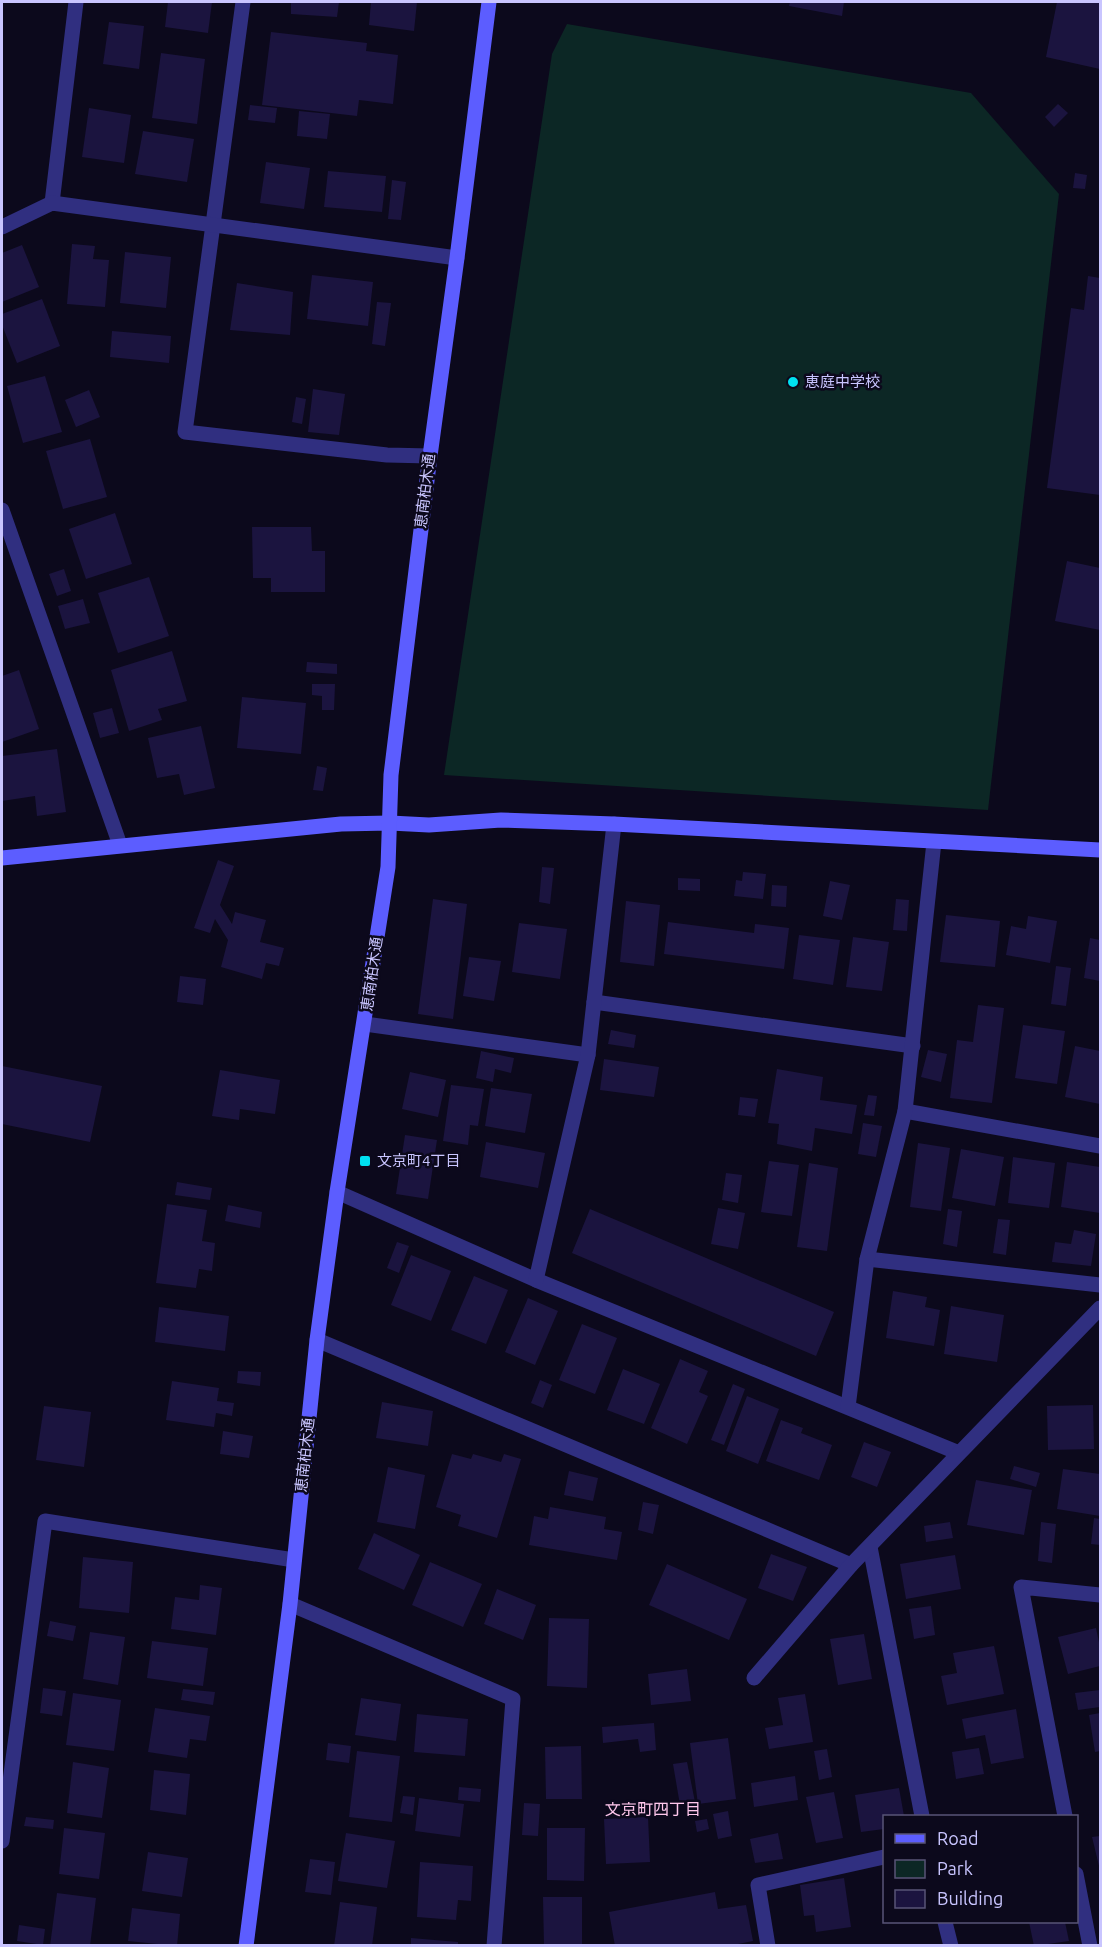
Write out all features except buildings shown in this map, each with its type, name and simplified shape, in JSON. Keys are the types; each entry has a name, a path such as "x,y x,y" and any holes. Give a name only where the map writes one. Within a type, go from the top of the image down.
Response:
{"street":[{"path":"52,203 76,2"},
{"path":"243,2 185,432 387,455 430,456"},
{"name":"恵南柏木通","path":"246,1946 290,1604 318,1340 337,1192 388,867 391,775 489,2"},
{"path":"2,227 52,203 457,258"},
{"path":"2,510 120,845"},
{"path":"2,858 341,824 429,825 501,820 1101,850"},
{"path":"536,1280 588,1055 614,824"},
{"path":"848,1407 867,1259 905,1111 934,842"},
{"path":"594,1002 913,1047"},
{"path":"365,1024 588,1055"},
{"path":"905,1111 1101,1146"},
{"path":"337,1192 536,1280 959,1453"},
{"path":"867,1259 1101,1285"},
{"path":"754,1678 851,1565 1101,1308"},
{"path":"318,1340 851,1565"},
{"path":"2,1841 45,1521 294,1560"},
{"path":"870,1547 922,1815"},
{"path":"1065,1815 1021,1587 1101,1595"},
{"path":"290,1604 513,1699 494,1946"},
{"path":"768,1946 758,1885 883,1857"},
{"path":"1078,1879 1091,1946 1101,1941"},
{"path":"945,1923 951,1946"}],"green space":[{"name":"恵庭中学校","path":"567,24 971,93 1059,194 988,810 444,775 552,54"}],"place":[{"name":"恵庭中学校","path":"793,382"},
{"name":"文京町4丁目","path":"365,1161"}],"district":[{"name":"文京町四丁目","path":"653,1809"}]}
